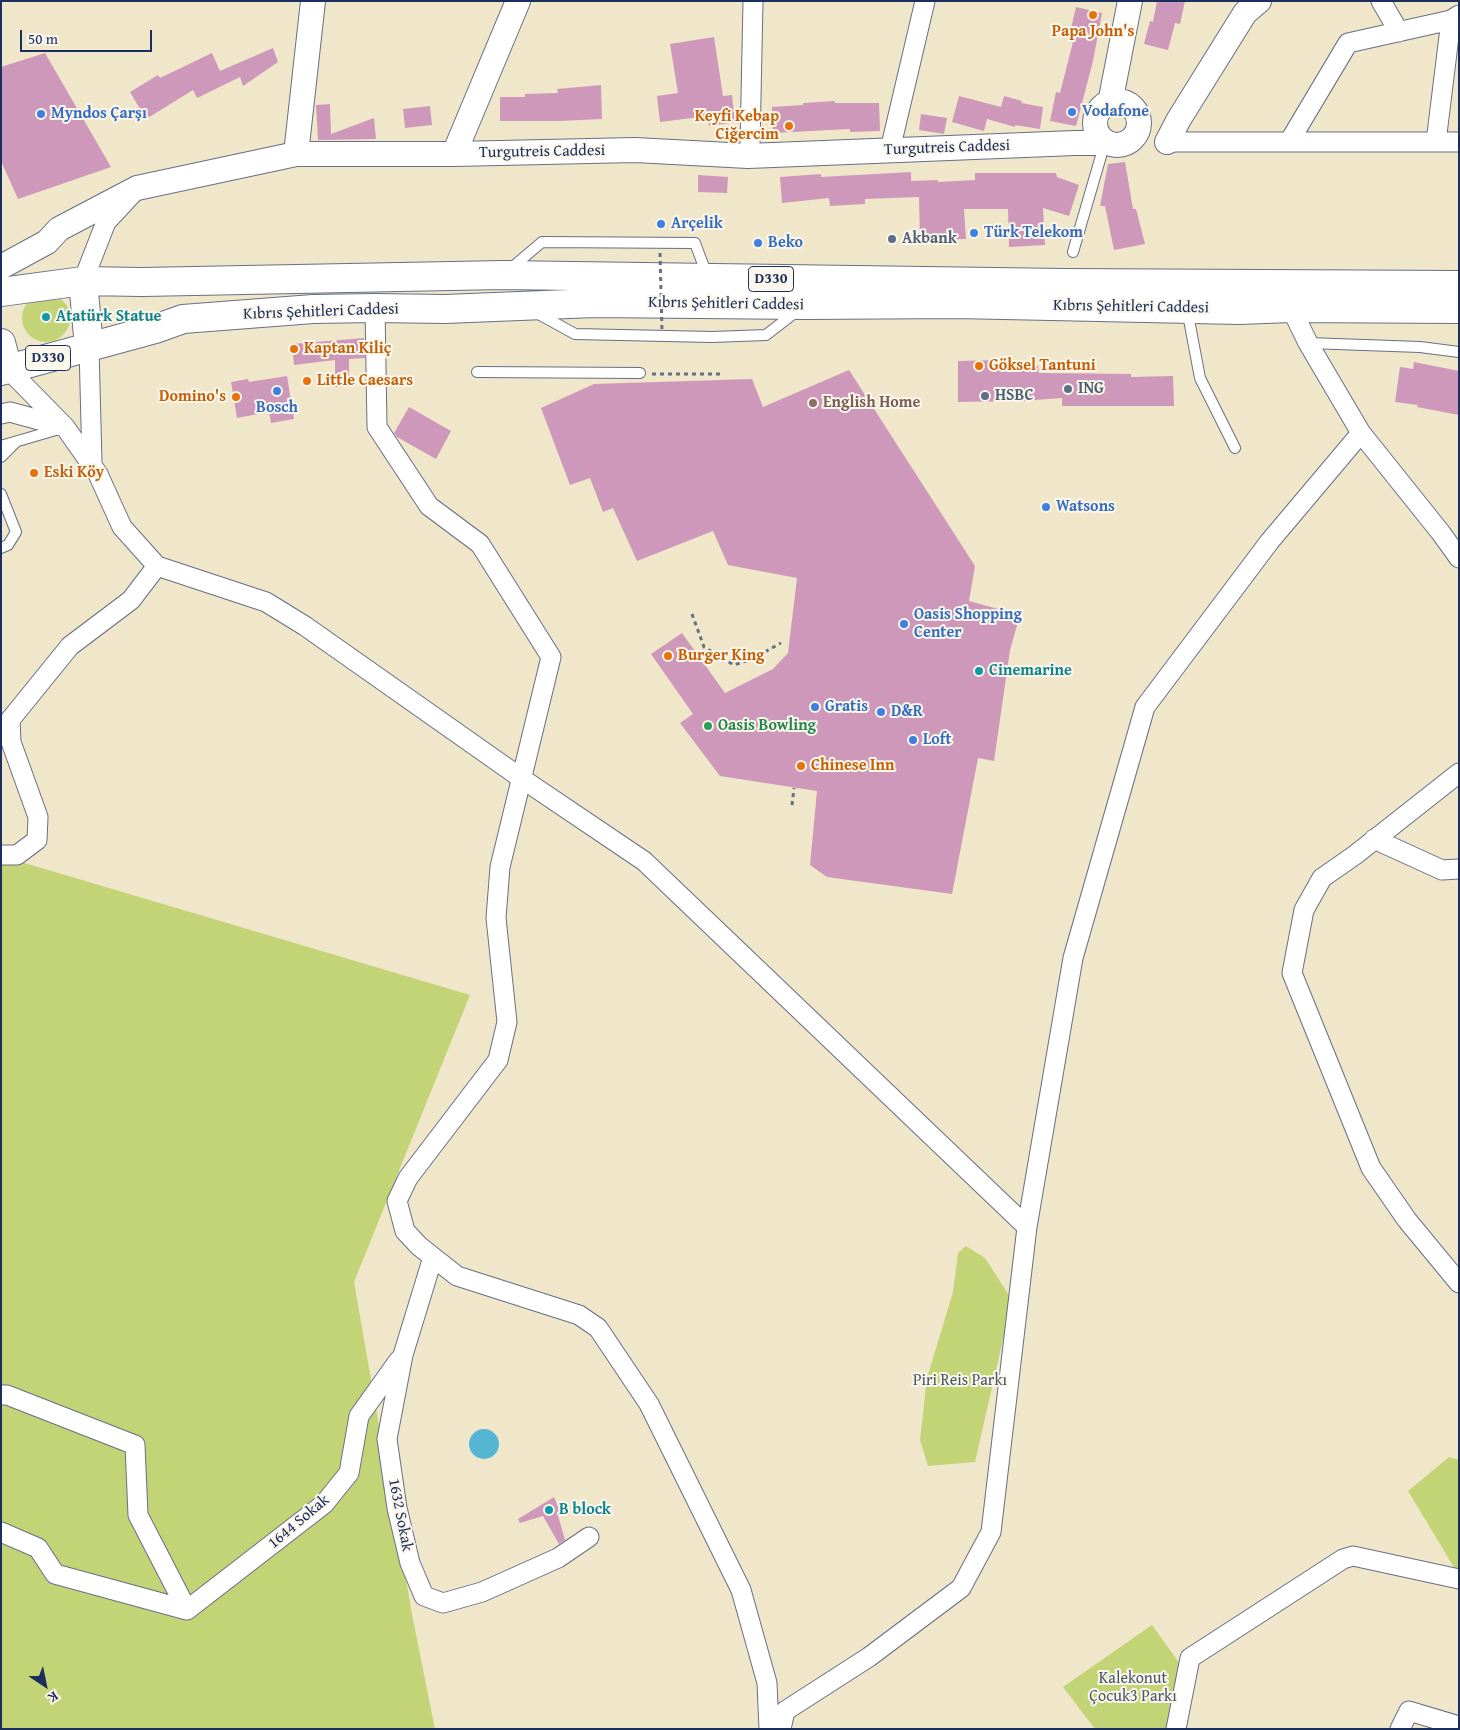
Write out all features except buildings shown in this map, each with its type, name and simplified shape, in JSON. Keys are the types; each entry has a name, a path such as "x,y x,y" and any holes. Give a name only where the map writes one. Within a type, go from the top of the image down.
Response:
{"highway":[{"name":"Kıbrıs Şehitleri Caddesi","path":"1,292 83,281 161,282 503,275 1074,283 1459,285"},
{"path":"83,281 88,347"},
{"name":"Kıbrıs Şehitleri Caddesi","path":"4,370 156,329 183,319 313,309 445,309 594,303 956,304 1239,310 1291,308 1459,310"},
{"path":"1,343 4,370"}],"street":[{"path":"296,154 313,1"},
{"path":"454,154 518,1"},
{"path":"748,156 750,146 753,1"},
{"path":"890,150 925,1"},
{"path":"1130,1 1117,68 1125,107 1167,142 1459,142"},
{"path":"1167,142 1179,118 1245,13 1258,1"},
{"path":"1380,1 1399,32"},
{"path":"1289,142 1348,43 1455,18 1436,142"},
{"path":"1103,106 1125,107 1139,118 1139,125 1134,138 1103,140 1096,119 1103,106"},
{"name":"Turgutreis Caddesi","path":"1,267 47,242 59,229 137,188 296,154 454,154 635,150 748,156 1103,140 1167,142"},
{"path":"83,281 106,222 137,188"},
{"path":"375,308 376,427 429,506 480,544 552,657 500,867 496,918 506,1022 498,1060 408,1178 397,1201 405,1231 419,1246 458,1276 578,1315 598,1328 649,1404 741,1590 766,1682 769,1729"},
{"path":"1291,308 1308,343 1361,433 1442,533 1459,558"},
{"path":"88,347 92,463"},
{"path":"4,370 65,427 92,463 122,527 157,566 266,602 305,626 521,778 644,861 1027,1227"},
{"path":"1,414 10,412 65,427"},
{"path":"781,1729 785,1711 869,1657 961,1588 991,1532 1027,1227 1072,958 1145,707 1270,541 1361,433"},
{"path":"1,855 17,855 37,840 38,816 11,742 10,720 70,646 131,600 157,566"},
{"path":"1459,772 1374,840 1322,878 1304,910 1292,973 1370,1168 1407,1220 1459,1283"},
{"path":"1374,840 1442,870 1459,869"},
{"name":"1632 Sokak","path":"432,1257 403,1355 387,1439 397,1508 410,1563 424,1596 443,1603 482,1592 558,1558 589,1538"},
{"name":"1644 Sokak","path":"187,1610 324,1504 349,1473 359,1416 403,1355"},
{"path":"1,1395 135,1445 138,1516 187,1610"},
{"path":"1,1532 38,1548 55,1574 187,1610"},
{"path":"1176,1729 1190,1658 1343,1559 1353,1556 1459,1579"},
{"path":"1400,1729 1409,1711 1459,1726"}],"lane":[{"path":"1073,252 1101,156 1103,140"},
{"path":"1186,308 1200,378 1235,448"},
{"path":"1308,343 1420,346 1459,352"},
{"path":"477,372 644,373"},
{"path":"1,446 65,427"},
{"path":"1,456 18,440"},
{"path":"1,494 16,532 8,545 1,548"}],"path":[{"path":"660,253 662,331"},
{"path":"644,373 722,374"},
{"path":"692,614 704,647 734,665 752,659 781,643"},
{"path":"792,805 794,788"}],"green space":[{"path":"41,294 51,294 63,301 70,313 70,323 63,335 51,342 41,342 33,338 26,331 22,323 22,313 26,305 33,298"},
{"path":"1,856 470,995 354,1282 412,1614 435,1729 1,1729"},
{"name":"Piri Reis Parkı","path":"966,1246 985,1258 1012,1300 975,1462 928,1466 920,1440 927,1378 953,1292 958,1253"},
{"path":"1449,1457 1459,1460 1459,1570 1455,1569 1408,1491"},
{"name":"Kalekonut Çocuk3 Parkı","path":"1152,1625 1180,1664 1169,1729 1095,1729 1063,1687"}],"water":[{"path":"484,1429 494,1434 499,1444 494,1454 484,1459 474,1454 469,1444 474,1434"}],"place":[{"name":"Papa John's","path":"1093,15"},
{"name":"Vodafone","path":"1072,112"},
{"name":"Myndos Çarşı","path":"41,114"},
{"name":"Keyfi Kebap Ciğercim","path":"789,126"},
{"name":"Arçelik","path":"661,224"},
{"name":"Türk Telekom","path":"974,233"},
{"name":"Akbank","path":"892,239"},
{"name":"Beko","path":"758,243"},
{"name":"Atatürk Statue","path":"46,317"},
{"name":"Kaptan Kiliç","path":"294,349"},
{"name":"Göksel Tantuni","path":"979,366"},
{"name":"Little Caesars","path":"307,381"},
{"name":"ING","path":"1068,389"},
{"name":"Bosch","path":"277,391"},
{"name":"HSBC","path":"985,396"},
{"name":"Domino's","path":"236,397"},
{"name":"English Home","path":"813,403"},
{"name":"Eski Köy","path":"34,473"},
{"name":"Watsons","path":"1046,507"},
{"name":"Oasis Shopping Center","path":"904,624"},
{"name":"Burger King","path":"668,656"},
{"name":"Cinemarine","path":"979,671"},
{"name":"Gratis","path":"815,707"},
{"name":"D&R","path":"881,712"},
{"name":"Oasis Bowling","path":"708,726"},
{"name":"Loft","path":"913,740"},
{"name":"Chinese Inn","path":"801,766"},
{"name":"B block","path":"549,1510"}]}
